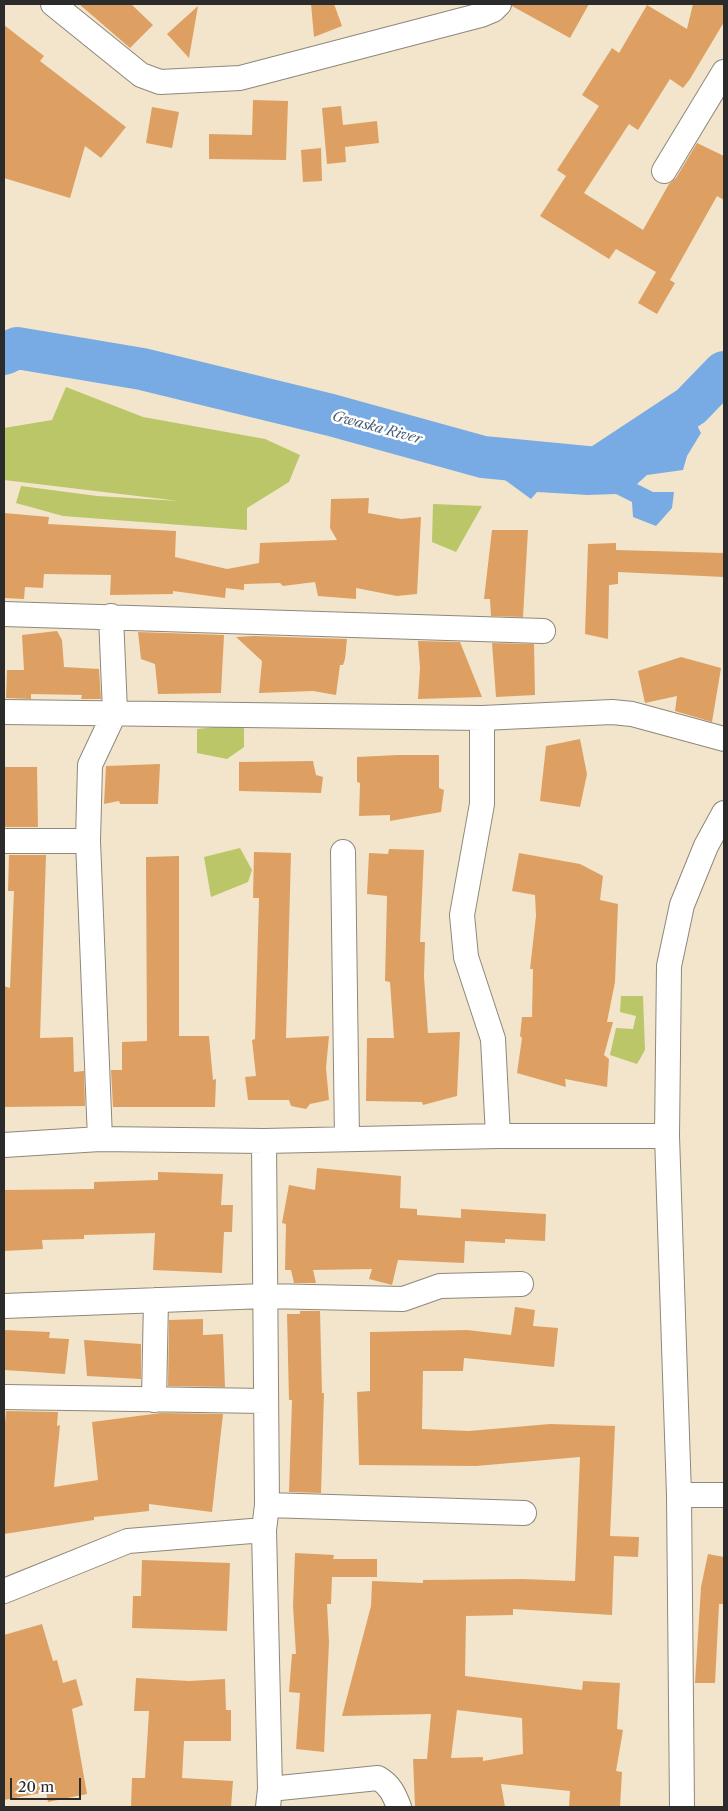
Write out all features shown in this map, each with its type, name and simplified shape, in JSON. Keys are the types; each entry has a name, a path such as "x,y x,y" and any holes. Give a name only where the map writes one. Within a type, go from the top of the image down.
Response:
{"street":[{"path":"53,4 141,75 160,82 240,78 481,15 493,10 499,4"},
{"path":"664,171 724,72"},
{"path":"4,614 110,616 543,632"},
{"path":"100,1139 88,842 90,765 115,712 110,616"},
{"path":"4,712 482,718 619,713 639,716 724,739"},
{"path":"482,718 482,804 462,915 466,958 493,1039 498,1136"},
{"path":"682,1807 679,1495 667,1136 669,966 682,905 706,846 724,813"},
{"path":"4,841 88,842"},
{"path":"343,852 347,1139"},
{"path":"4,1145 100,1139 264,1141 498,1136 667,1136"},
{"path":"264,1141 267,1505 264,1530 269,1798 378,1778 387,1783 399,1807"},
{"path":"4,1306 265,1296 403,1299 440,1286 521,1284"},
{"path":"154,1400 156,1300"},
{"path":"4,1397 265,1401"},
{"path":"679,1495 724,1495"},
{"path":"267,1505 524,1513"},
{"path":"4,1591 128,1541 264,1530"}],"green space":[{"path":"66,387 143,417 265,439 300,455 289,482 247,508 247,530 63,516 16,503 21,486 97,496 179,501 4,480 4,428 52,420"},
{"path":"433,504 482,506 456,552 432,542"},
{"path":"244,724 244,747 227,759 197,753 197,729"},
{"path":"240,848 252,870 248,882 211,897 204,857"},
{"path":"621,996 643,996 645,1050 637,1064 610,1055 616,1028 633,1029 636,1016 620,1012"}],"water":[{"path":"690,412 701,433 687,456 683,470 647,475 637,484 653,492 674,492 672,508 656,526 633,517 632,502 616,494 588,495 537,492 531,499 505,480 504,465 602,474"}],"building":[{"path":"79,4 131,4 153,25 130,48"},
{"path":"311,4 334,4 342,26 314,37"},
{"path":"512,4 589,4 570,38 512,6"},
{"path":"693,4 724,4 724,22 683,88 670,79 638,130 629,124 584,193 643,230 669,184 676,178 697,143 724,156 724,200 717,196 670,280 616,249 609,259 540,216 566,176 557,170 599,106 582,95 612,48 619,53 647,5 687,29"},
{"path":"198,6 189,58 167,34"},
{"path":"4,25 44,56 40,61 126,127 101,158 85,146 70,198 4,178"},
{"path":"253,100 288,101 286,160 209,159 209,134 252,135"},
{"path":"341,106 343,125 377,121 379,143 345,147 346,162 327,164 322,108"},
{"path":"152,107 179,112 172,148 146,143"},
{"path":"321,148 322,181 303,182 301,150"},
{"path":"656,272 675,283 657,314 638,303"},
{"path":"369,498 368,513 401,519 421,517 417,594 397,596 356,588 356,599 318,596 315,582 283,586 280,583 244,584 244,590 226,588 225,598 173,591 173,594 110,595 111,575 44,574 43,588 25,587 24,599 4,598 4,513 49,517 48,524 176,531 175,557 227,569 259,563 260,543 337,540 330,528 331,499"},
{"path":"492,530 528,530 523,617 491,616 490,599 484,599"},
{"path":"616,543 616,550 724,553 724,577 618,572 618,584 609,585 608,639 585,634 588,544"},
{"path":"57,631 62,640 64,667 99,669 101,699 81,699 82,695 31,694 31,699 6,698 7,670 24,670 22,635"},
{"path":"138,632 224,635 221,693 158,694 155,664 141,659"},
{"path":"236,637 347,639 345,659 343,665 340,665 336,695 313,691 259,693 262,661"},
{"path":"418,641 460,642 482,697 418,699 420,668"},
{"path":"492,643 534,644 535,695 496,697"},
{"path":"681,657 721,668 712,722 675,711 677,696 645,703 638,671"},
{"path":"580,739 587,774 580,807 540,801 546,746"},
{"path":"439,755 439,788 444,790 441,812 390,821 390,815 359,816 360,783 357,782 357,757"},
{"path":"313,761 316,775 323,777 321,793 239,791 239,762"},
{"path":"160,764 158,804 120,804 119,801 104,804 106,766"},
{"path":"4,767 37,767 38,827 4,827"},
{"path":"389,849 424,850 420,942 425,942 424,977 428,1033 460,1032 457,1096 423,1105 422,1102 366,1101 367,1038 394,1038 390,982 385,981 387,896 367,894 369,853 388,854"},
{"path":"254,852 291,853 286,1038 329,1036 326,1068 329,1100 310,1104 306,1109 291,1106 289,1100 248,1100 245,1077 256,1076 252,1040 255,1039 259,898 253,898"},
{"path":"519,853 580,864 603,876 600,900 618,904 615,982 607,1022 613,1022 604,1055 609,1059 607,1087 565,1079 566,1087 517,1073 522,1038 520,1036 522,1017 532,1017 533,969 530,969 536,916 535,895 512,891"},
{"path":"9,855 46,855 40,1038 73,1037 74,1072 84,1071 85,1106 4,1107 4,986 10,988 14,891 8,891"},
{"path":"179,856 179,1036 209,1036 213,1080 216,1079 215,1107 113,1107 111,1070 122,1070 122,1042 147,1041 146,857"},
{"path":"317,1168 401,1176 400,1208 417,1209 417,1215 461,1218 461,1209 546,1214 545,1241 505,1239 505,1243 465,1241 464,1263 398,1260 392,1285 369,1279 372,1269 313,1270 316,1283 294,1283 291,1270 285,1270 286,1224 282,1223 289,1185 315,1190"},
{"path":"158,1172 223,1174 221,1205 233,1205 232,1232 224,1232 222,1273 153,1270 155,1233 84,1235 84,1239 42,1240 43,1249 4,1251 4,1190 94,1189 94,1182 158,1180"},
{"path":"515,1307 535,1310 533,1326 558,1328 554,1367 464,1358 463,1371 423,1371 422,1429 469,1431 550,1424 615,1426 610,1536 639,1537 638,1557 614,1556 612,1615 513,1609 513,1615 466,1616 465,1676 582,1690 583,1681 620,1683 617,1729 623,1730 616,1771 622,1772 620,1807 569,1807 570,1791 501,1784 505,1807 415,1807 413,1759 427,1759 431,1714 342,1716 371,1606 372,1581 423,1583 423,1580 523,1579 575,1581 580,1457 476,1466 359,1465 357,1392 370,1391 370,1332 467,1330 511,1335","holes":["457,1710 522,1718 523,1754 483,1761 483,1757 451,1758"]},
{"path":"300,1311 320,1311 322,1393 324,1393 321,1493 289,1492 292,1400 289,1400 287,1314 300,1314"},
{"path":"203,1319 203,1335 223,1334 225,1387 168,1386 169,1320"},
{"path":"4,1330 50,1332 49,1338 69,1339 65,1374 4,1370"},
{"path":"84,1340 141,1344 141,1379 87,1376"},
{"path":"6,1411 58,1412 57,1426 60,1425 54,1487 98,1480 92,1422 161,1413 223,1414 212,1512 149,1504 149,1511 94,1517 94,1520 4,1534 4,1436"},
{"path":"295,1553 334,1555 333,1559 377,1559 377,1577 332,1577 331,1604 327,1604 329,1642 324,1752 296,1749 300,1693 289,1692 292,1654 296,1654 293,1606"},
{"path":"708,1554 724,1557 724,1604 719,1604 715,1683 695,1683 701,1587"},
{"path":"142,1560 230,1563 227,1631 132,1628 133,1596 141,1596"},
{"path":"42,1624 53,1661 57,1660 63,1683 76,1679 83,1705 72,1709 87,1794 48,1802 46,1792 4,1800 4,1635"},
{"path":"136,1678 189,1681 225,1679 226,1710 231,1710 231,1741 184,1741 182,1778 233,1781 231,1807 131,1807 132,1778 145,1778 149,1711 134,1711"}],"waterway":[{"name":"Gwaska River","path":"4,354 17,348 142,369 331,415 483,457 597,468 691,406 724,372"}]}
